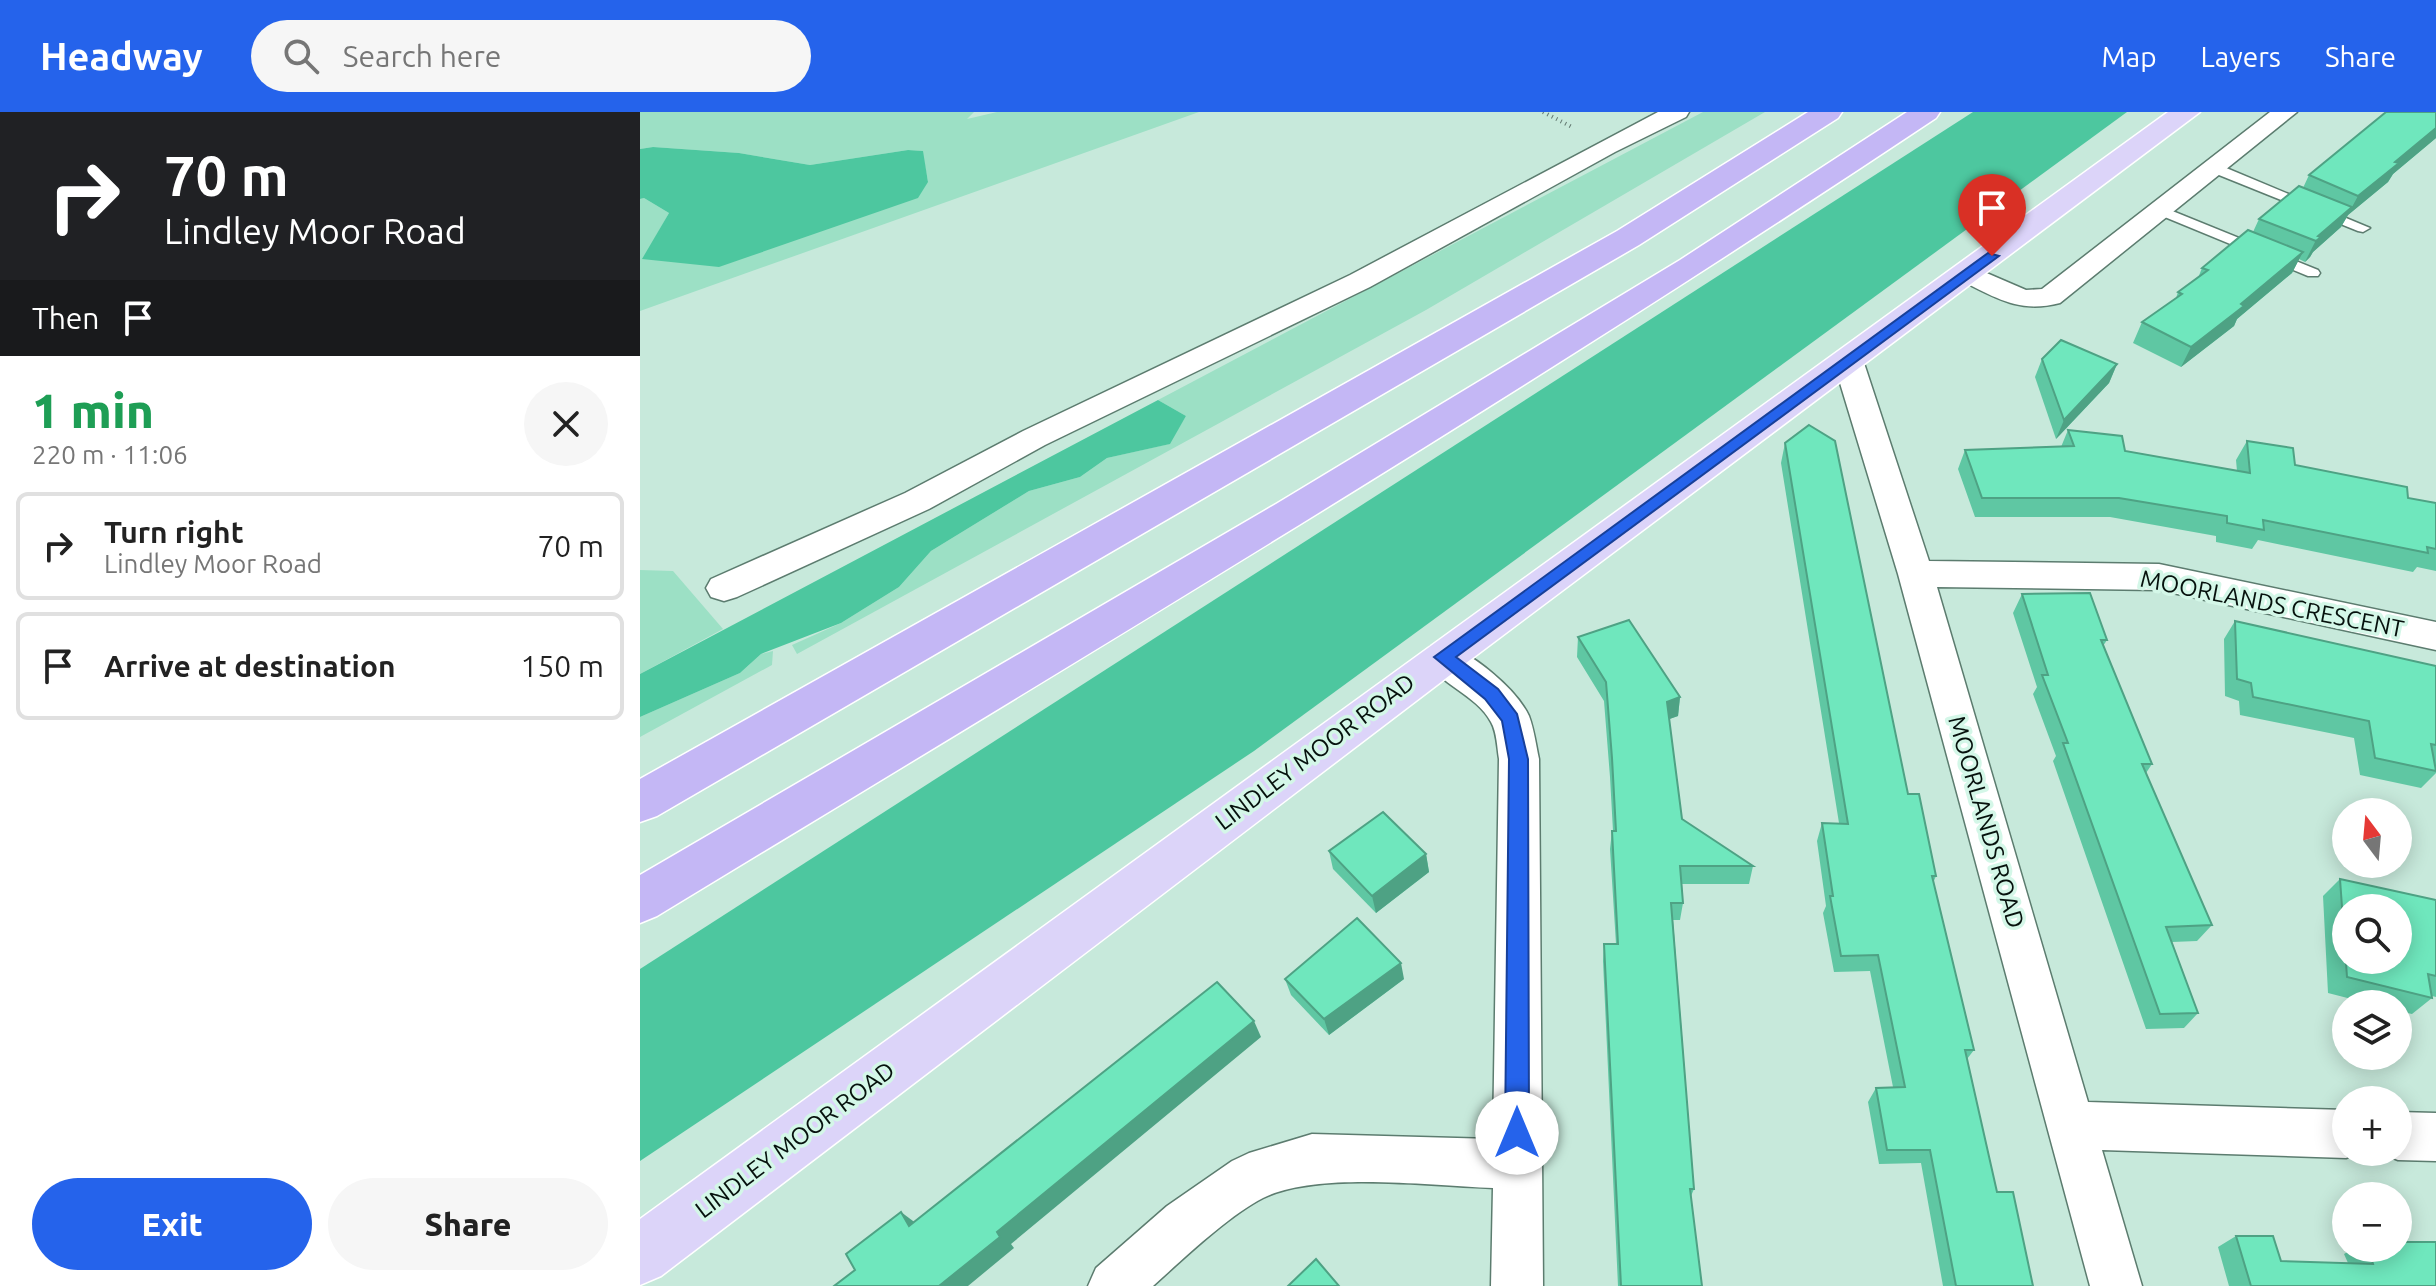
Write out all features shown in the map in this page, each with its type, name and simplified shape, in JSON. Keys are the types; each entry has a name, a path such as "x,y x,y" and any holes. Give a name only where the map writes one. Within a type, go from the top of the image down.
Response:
{"highway":[{"path":"640,802 1628,238 1828,112"},
{"path":"640,901 1290,514 1691,267 1926,112"}],"main road":[{"name":"LINDLEY MOOR ROAD","path":"640,1255 1443,657 2186,112"}],"street":[{"path":"724,588 917,501 1034,438 1360,281 1606,147 1677,112"},
{"path":"1968,273 2022,299 2050,297 2285,112"},
{"name":"MOORLANDS ROAD","path":"1848,360 1916,574 2116,1286"},
{"name":"MOORLANDS CRESCENT","path":"1916,574 2159,577 2436,636"},
{"path":"1443,657 1491,694 1511,719 1519,759 1517,1286"},
{"path":"2071,1125 2332,1134"},
{"path":"2412,1136 2436,1137"},
{"path":"1114,1286 1185,1224 1249,1178 1312,1158 1517,1164"}],"lane":[{"path":"2214,168 2363,228"},
{"path":"2160,210 2313,273"}],"green space":[{"path":"640,112 974,112 967,119 997,112 1199,112 640,311 640,199 644,198 669,213 643,259 928,181 922,151 908,150 810,165 739,153 653,147 640,149"},
{"path":"1703,112 1765,112 1426,310 797,654 792,645 841,623 899,587 931,551 1029,491 1080,477 1107,458 1169,444 1186,416 1158,400"},
{"path":"1973,112 2127,112 1254,751 640,1161 640,969"},
{"path":"653,147 739,153 810,165 908,150 923,151 928,182 918,198 719,267 642,259 669,213 644,198 640,199 640,149"},
{"path":"1158,400 1186,416 1170,444 1107,458 1080,477 1029,491 931,551 899,587 841,623 761,654 740,673 640,717 640,674"},
{"path":"640,570 673,571 723,629 640,674"},
{"path":"773,651 772,665 640,737 640,717 740,673 761,654"}],"building":[{"path":"2386,112 2436,112 2436,128 2358,196 2309,175"},
{"path":"2299,186 2352,207 2316,241 2259,219"},
{"path":"2248,230 2303,252 2241,304 2244,306 2191,347 2142,322 2182,294 2178,292 2208,270 2202,268"},
{"path":"2061,340 2117,364 2064,420 2042,359"},
{"path":"1809,425 1835,441 1908,794 1919,794 1936,876 1932,876 1974,1050 1965,1050 1997,1192 2013,1192 2033,1286 1956,1286 1930,1150 1887,1150 1876,1088 1905,1087 1878,955 1841,956 1830,896 1833,896 1822,823 1848,824 1785,443"},
{"path":"2068,430 2122,436 2125,451 2250,473 2247,441 2293,448 2295,465 2407,487 2408,498 2436,503 2436,549 2427,547 2428,553 2263,520 2264,530 2227,523 2227,516 2119,498 1982,498 1965,450 2074,446"},
{"path":"2090,593 2107,640 2101,640 2152,764 2142,764 2212,925 2166,927 2198,1013 2160,1014 2063,743 2068,743 2042,675 2048,675 2022,594"},
{"path":"1629,620 1680,697 1667,702 1682,819 1753,866 1680,866 1683,903 1671,903 1694,1189 1690,1189 1702,1286 1621,1286 1604,944 1618,944 1612,758 1606,682 1578,637"},
{"path":"2235,621 2436,666 2436,745 2431,744 2436,771 2375,758 2369,721 2253,697 2251,683 2237,679"},
{"path":"1383,812 1426,854 1372,896 1329,851"},
{"path":"2340,879 2409,894 2341,894"},
{"path":"2412,895 2436,900 2436,976 2428,974 2432,998 2412,993 2412,990 2400,990 2347,977 2347,974 2412,974"},
{"path":"1357,918 1401,963 1324,1019 1285,979"},
{"path":"1217,982 1254,1021 997,1232 1000,1237 939,1286 834,1286 855,1270 846,1254 901,1212 909,1226"},
{"path":"2236,1236 2273,1236 2281,1261 2373,1264 2412,1262 2412,1242 2436,1242 2436,1286 2251,1286"},
{"path":"1316,1259 1339,1286 1288,1286"}],"route":[{"path":"1517,1133 1519,759 1511,719 1491,694 1443,657 1992,256"}]}
